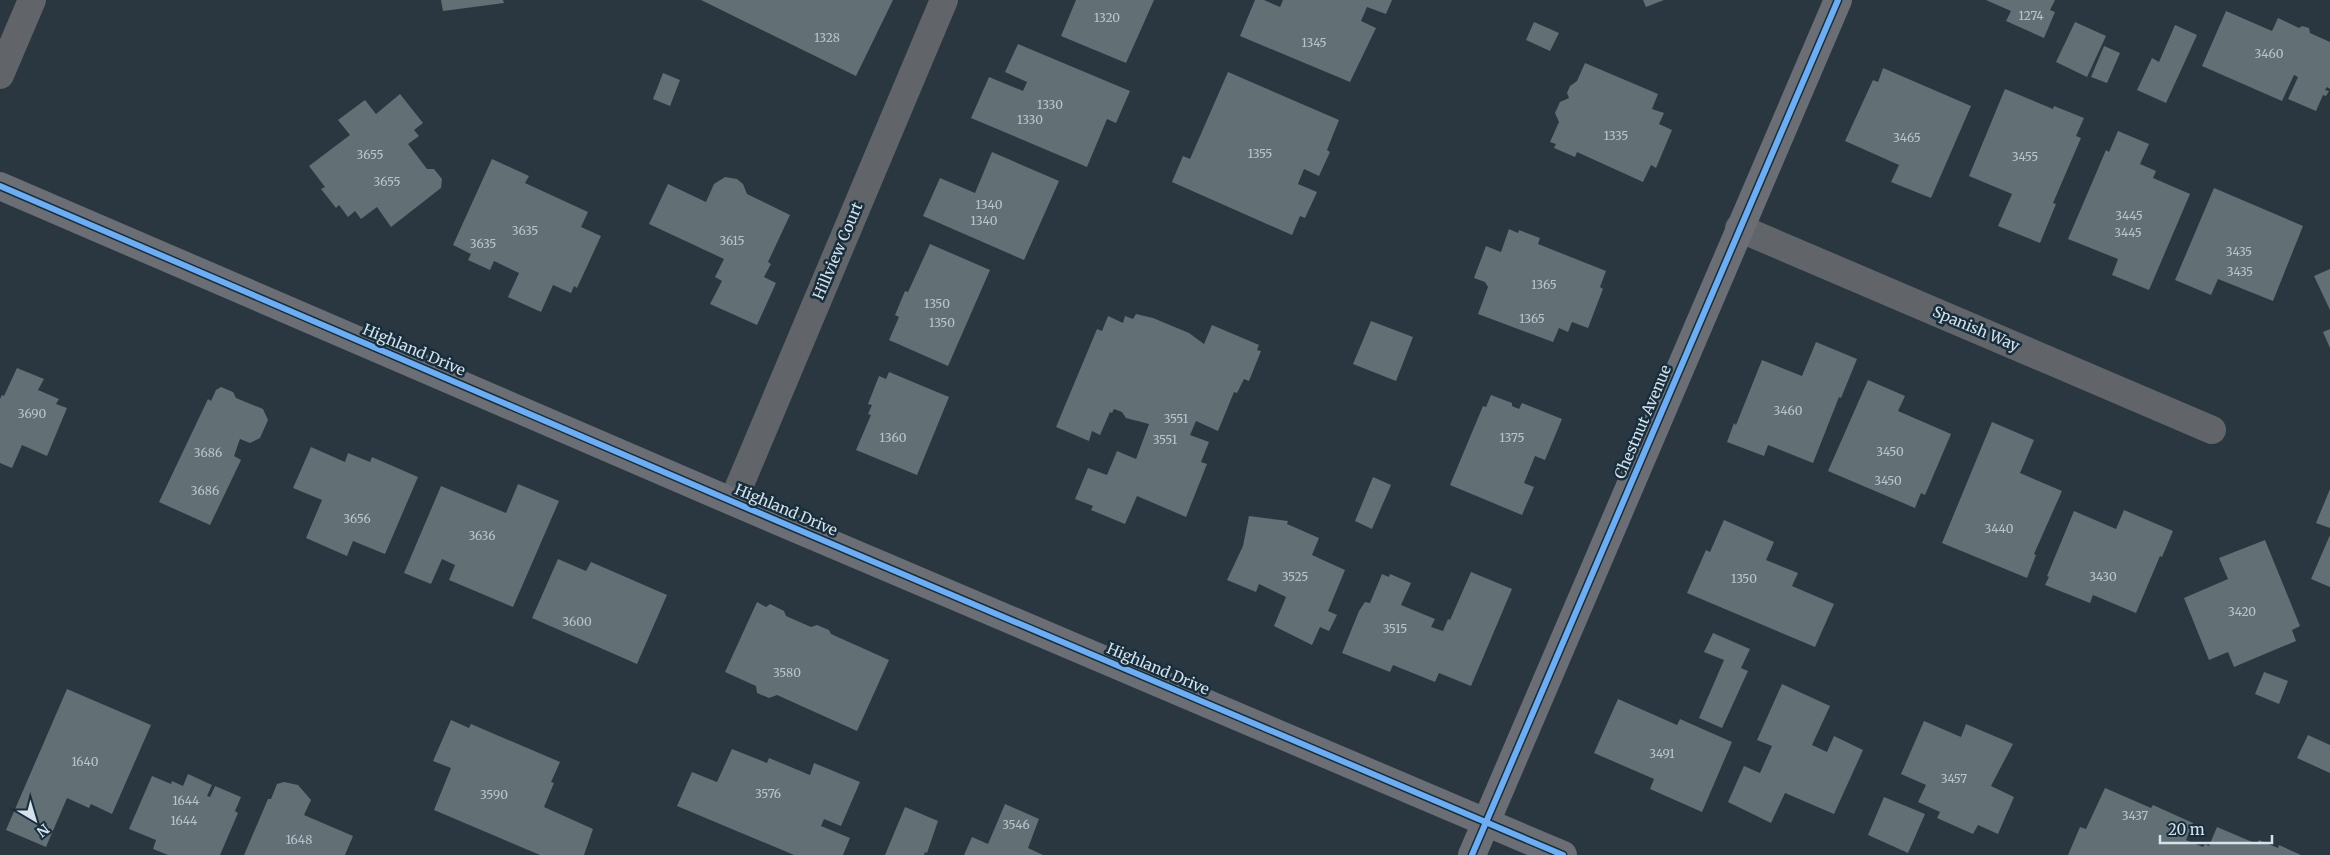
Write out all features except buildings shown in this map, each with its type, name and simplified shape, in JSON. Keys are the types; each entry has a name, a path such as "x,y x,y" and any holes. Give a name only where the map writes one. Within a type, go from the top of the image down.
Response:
{"street":[{"path":"0,75 32,0"},
{"name":"Hillview Court","path":"733,501 944,0"},
{"name":"Chestnut Avenue","path":"1472,855 1838,0"},
{"name":"Highland Drive","path":"0,186 1563,855"},
{"name":"Spanish Way","path":"1739,228 2212,430"}],"cycle path":[{"path":"1472,855 1838,0"},
{"path":"0,186 752,510 1563,855"}]}
